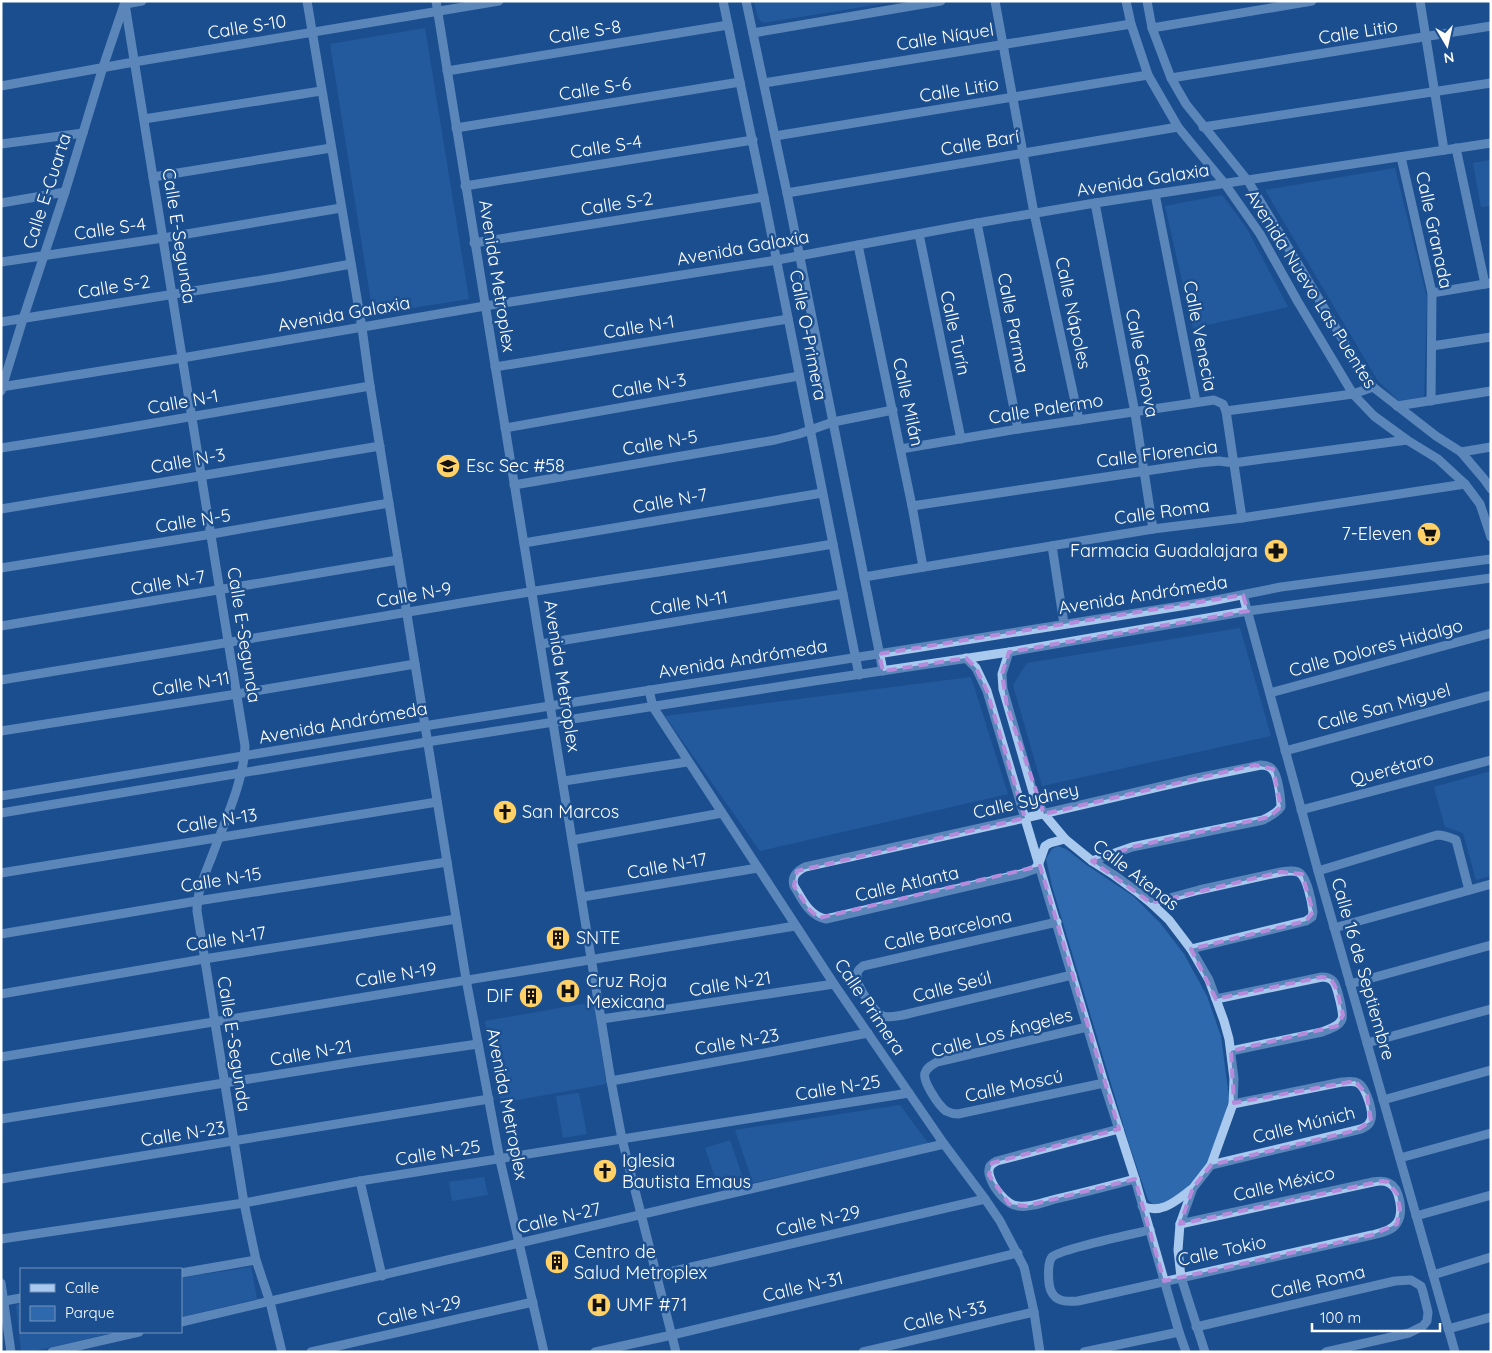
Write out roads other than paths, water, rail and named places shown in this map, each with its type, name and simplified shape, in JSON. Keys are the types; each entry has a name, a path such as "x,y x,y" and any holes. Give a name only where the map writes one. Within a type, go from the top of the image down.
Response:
{"street":[{"path":"125,3 142,1"},
{"name":"Avenida Metroplex","path":"306,1 362,328 414,664 466,980 500,1160 544,1352"},
{"name":"Avenida Metroplex","path":"436,1 504,428 564,780 611,1080 622,1139 676,1352"},
{"name":"Calle S-10","path":"1,86 103,67 499,1"},
{"name":"Calle O-Primera","path":"724,1 859,675"},
{"name":"Calle O-Primera","path":"746,1 787,193 883,671"},
{"path":"753,33 941,1"},
{"name":"Calle Nápoles","path":"995,1 1034,214 1079,420"},
{"name":"Avenida Nuevo Las Puentes","path":"1126,1 1131,24 1148,75 1178,127 1226,184 1260,234 1353,394 1374,416 1407,440 1438,459 1465,484 1480,504 1491,537"},
{"name":"Avenida Nuevo Las Puentes","path":"1147,1 1152,28 1171,78 1186,104 1248,180 1373,388 1436,436 1461,452 1491,489"},
{"path":"1152,28 1312,1"},
{"path":"1420,1 1444,150"},
{"name":"Calle E-Segunda","path":"125,3 191,417 245,737 245,756 242,772 203,880 197,901 197,911 244,1203 256,1260 270,1302 282,1352"},
{"name":"Calle E-Cuarta","path":"2,388 125,3"},
{"name":"Calle Níquel","path":"764,83 1131,24"},
{"name":"Calle S-8","path":"447,71 728,25"},
{"name":"Calle Litio","path":"1171,78 1491,26"},
{"name":"Calle Litio","path":"775,136 1148,75"},
{"name":"Calle S-6","path":"456,128 740,82"},
{"path":"1203,126 1491,83"},
{"path":"144,119 321,91"},
{"name":"Calle Barí","path":"787,193 1178,127"},
{"path":"1,144 83,133"},
{"name":"Calle S-4","path":"465,186 753,140"},
{"name":"Avenida Galaxia","path":"2,388 485,306 777,260 1095,203 1491,143"},
{"path":"153,177 331,148"},
{"path":"1432,293 1488,283 1456,148"},
{"name":"Calle Granada","path":"1401,157 1432,293 1431,400"},
{"path":"1,202 65,192"},
{"name":"Calle Venecia","path":"1155,194 1196,402 1214,400 1223,404 1226,411 1242,518"},
{"name":"Calle S-2","path":"474,243 764,197"},
{"name":"Calle Génova","path":"1095,203 1135,413 1153,529"},
{"name":"Calle S-4","path":"1,262 163,238 341,208"},
{"name":"Calle Parma","path":"977,223 1018,429"},
{"name":"Calle Turín","path":"919,234 961,439"},
{"name":"Calle Milán","path":"858,245 901,449 923,567"},
{"name":"Calle S-2","path":"1,322 351,264"},
{"name":"Calle N-1","path":"495,367 788,319"},
{"path":"1432,346 1491,337"},
{"name":"Calle N-3","path":"504,428 799,376"},
{"name":"Calle N-1","path":"1,448 370,386"},
{"path":"1226,411 1353,394 1373,388"},
{"path":"1397,406 1491,391"},
{"name":"Calle Palermo","path":"901,449 1196,402"},
{"name":"Calle N-5","path":"514,485 775,440 833,422 893,410"},
{"name":"Calle Florencia","path":"912,506 1219,461 1234,463 1407,440"},
{"name":"Calle N-3","path":"1,509 380,446"},
{"path":"1461,452 1491,447"},
{"name":"Calle Roma","path":"864,576 1153,529 1242,518 1465,484"},
{"name":"Calle N-7","path":"524,543 822,493"},
{"path":"1480,504 1491,502"},
{"name":"Calle N-5","path":"1,568 389,503"},
{"name":"Calle N-9","path":"1,680 833,544"},
{"path":"1052,546 1064,624"},
{"name":"Avenida Andrómeda","path":"1,796 424,726 1206,602 1301,584 1491,559"},
{"name":"Calle N-7","path":"1,626 398,560"},
{"name":"Avenida Andrómeda","path":"1,813 427,742 1009,652 1248,611 1491,578"},
{"name":"Calle N-11","path":"541,644 843,594"},
{"name":"Calle 16 de Septiembre","path":"1243,594 1318,871 1455,1352"},
{"name":"Calle Dolores Hidalgo","path":"1270,694 1491,633"},
{"name":"Calle Atenas","path":"1009,652 1002,674 1003,689 1033,792 1044,814 1065,839 1092,861 1151,903 1169,920 1191,949 1209,980 1226,1030 1231,1051 1234,1079 1232,1104 1211,1165 1192,1188 1175,1201 1157,1209 1149,1209 1142,1206"},
{"path":"966,658 976,668 987,691 1186,1352"},
{"name":"Calle N-11","path":"1,731 414,664"},
{"name":"Calle Primera","path":"649,690 653,707 687,762 834,984 944,1144 985,1199 1018,1253 1024,1267 1034,1312 1040,1352"},
{"name":"Calle San Miguel","path":"1285,751 1491,695"},
{"name":"Querétaro","path":"1301,810 1491,760"},
{"path":"564,780 687,762"},
{"path":"1010,768 1024,764"},
{"name":"Calle Sydney","path":"794,886 792,881 794,876 797,871 805,867 1255,765 1268,766 1276,774 1281,807 1270,817 1132,847 1092,861"},
{"name":"Calle N-13","path":"1,873 437,802"},
{"path":"573,840 722,813"},
{"path":"1318,871 1442,835 1456,840 1469,890"},
{"path":"1039,863 1045,846 1065,839"},
{"name":"Calle N-15","path":"1,934 447,862"},
{"name":"Calle Atlanta","path":"794,886 813,914 819,918 826,919 1021,874 1035,868 1039,863"},
{"name":"Calle N-17","path":"582,897 758,868"},
{"path":"1151,903 1199,890 1282,872 1297,871 1302,874 1313,912 1312,917 1306,921 1191,949"},
{"path":"1334,928 1491,884"},
{"name":"Calle N-17","path":"1,994 204,959 456,920"},
{"name":"Calle Barcelona","path":"858,982 858,969 863,966 1057,922"},
{"name":"Calle N-19","path":"1,1057 796,926"},
{"path":"1350,984 1491,945"},
{"name":"Calle Seúl","path":"858,982 874,1010 891,1017 1072,975"},
{"path":"1216,999 1315,977 1328,977 1335,983 1343,1015 1342,1021 1337,1026 1322,1032 1231,1051"},
{"name":"Calle N-21","path":"602,1020 834,984"},
{"path":"1367,1043 1491,1009"},
{"name":"Calle Los Ángeles","path":"925,1072 937,1062 1087,1027"},
{"name":"Calle N-23","path":"611,1080 868,1033"},
{"name":"Calle N-21","path":"1,1119 478,1044"},
{"path":"1383,1100 1491,1070"},
{"name":"Calle Moscú","path":"925,1072 927,1085 942,1107 952,1114 1104,1084"},
{"name":"Calle Múnich","path":"1211,1165 1362,1128 1371,1121 1372,1115 1365,1089 1355,1081 1232,1104"},
{"name":"Calle N-25","path":"1,1239 244,1203 360,1181 909,1093"},
{"name":"Calle N-23","path":"1,1179 489,1099"},
{"path":"1119,1129 997,1161 992,1163 989,1175 1005,1200 1009,1204 1017,1206 1037,1204 1135,1179"},
{"path":"1400,1158 1491,1133"},
{"name":"Calle N-27","path":"182,1322 944,1144"},
{"path":"360,1181 382,1276"},
{"name":"Calle México","path":"1180,1224 1365,1183 1382,1181 1388,1182 1393,1187"},
{"name":"Calle Tokio","path":"1150,1230 1063,1251 1051,1258 1049,1264 1050,1289 1054,1297 1061,1301 1078,1301 1385,1232 1397,1224 1400,1217 1397,1194 1393,1187"},
{"name":"Calle Atenas","path":"1192,1188 1180,1224 1178,1250 1181,1277 1205,1352"},
{"path":"1416,1216 1491,1195"},
{"name":"Calle N-29","path":"658,1275 985,1199"},
{"name":"Calle N-31","path":"595,1352 1018,1253"},
{"path":"1433,1275 1491,1257"},
{"path":"182,1273 256,1260"},
{"name":"Calle Roma","path":"1196,1327 1404,1280 1411,1280 1420,1286 1428,1312 1427,1321 1423,1326 1417,1330 1326,1352"},
{"path":"1,1283 12,1352"},
{"path":"4,1301 20,1298"},
{"name":"Calle N-29","path":"311,1352 533,1302"},
{"name":"Calle N-33","path":"863,1352 1034,1312"},
{"path":"1448,1329 1491,1317"},
{"path":"1084,1352 1179,1332"},
{"path":"52,1352 135,1333"}],"place":[{"name":"Esc Sec #58","path":"448,466"},
{"name":"7-Eleven","path":"1429,534"},
{"name":"Farmacia Guadalajara","path":"1276,551"},
{"name":"San Marcos","path":"505,812"},
{"name":"SNTE","path":"558,938"},
{"name":"Cruz Roja Mexicana","path":"568,991"},
{"name":"DIF","path":"531,996"},
{"name":"Iglesia Bautista Emaus","path":"605,1171"},
{"name":"Centro de Salud Metroplex","path":"557,1262"},
{"name":"UMF #71","path":"599,1305"}]}
